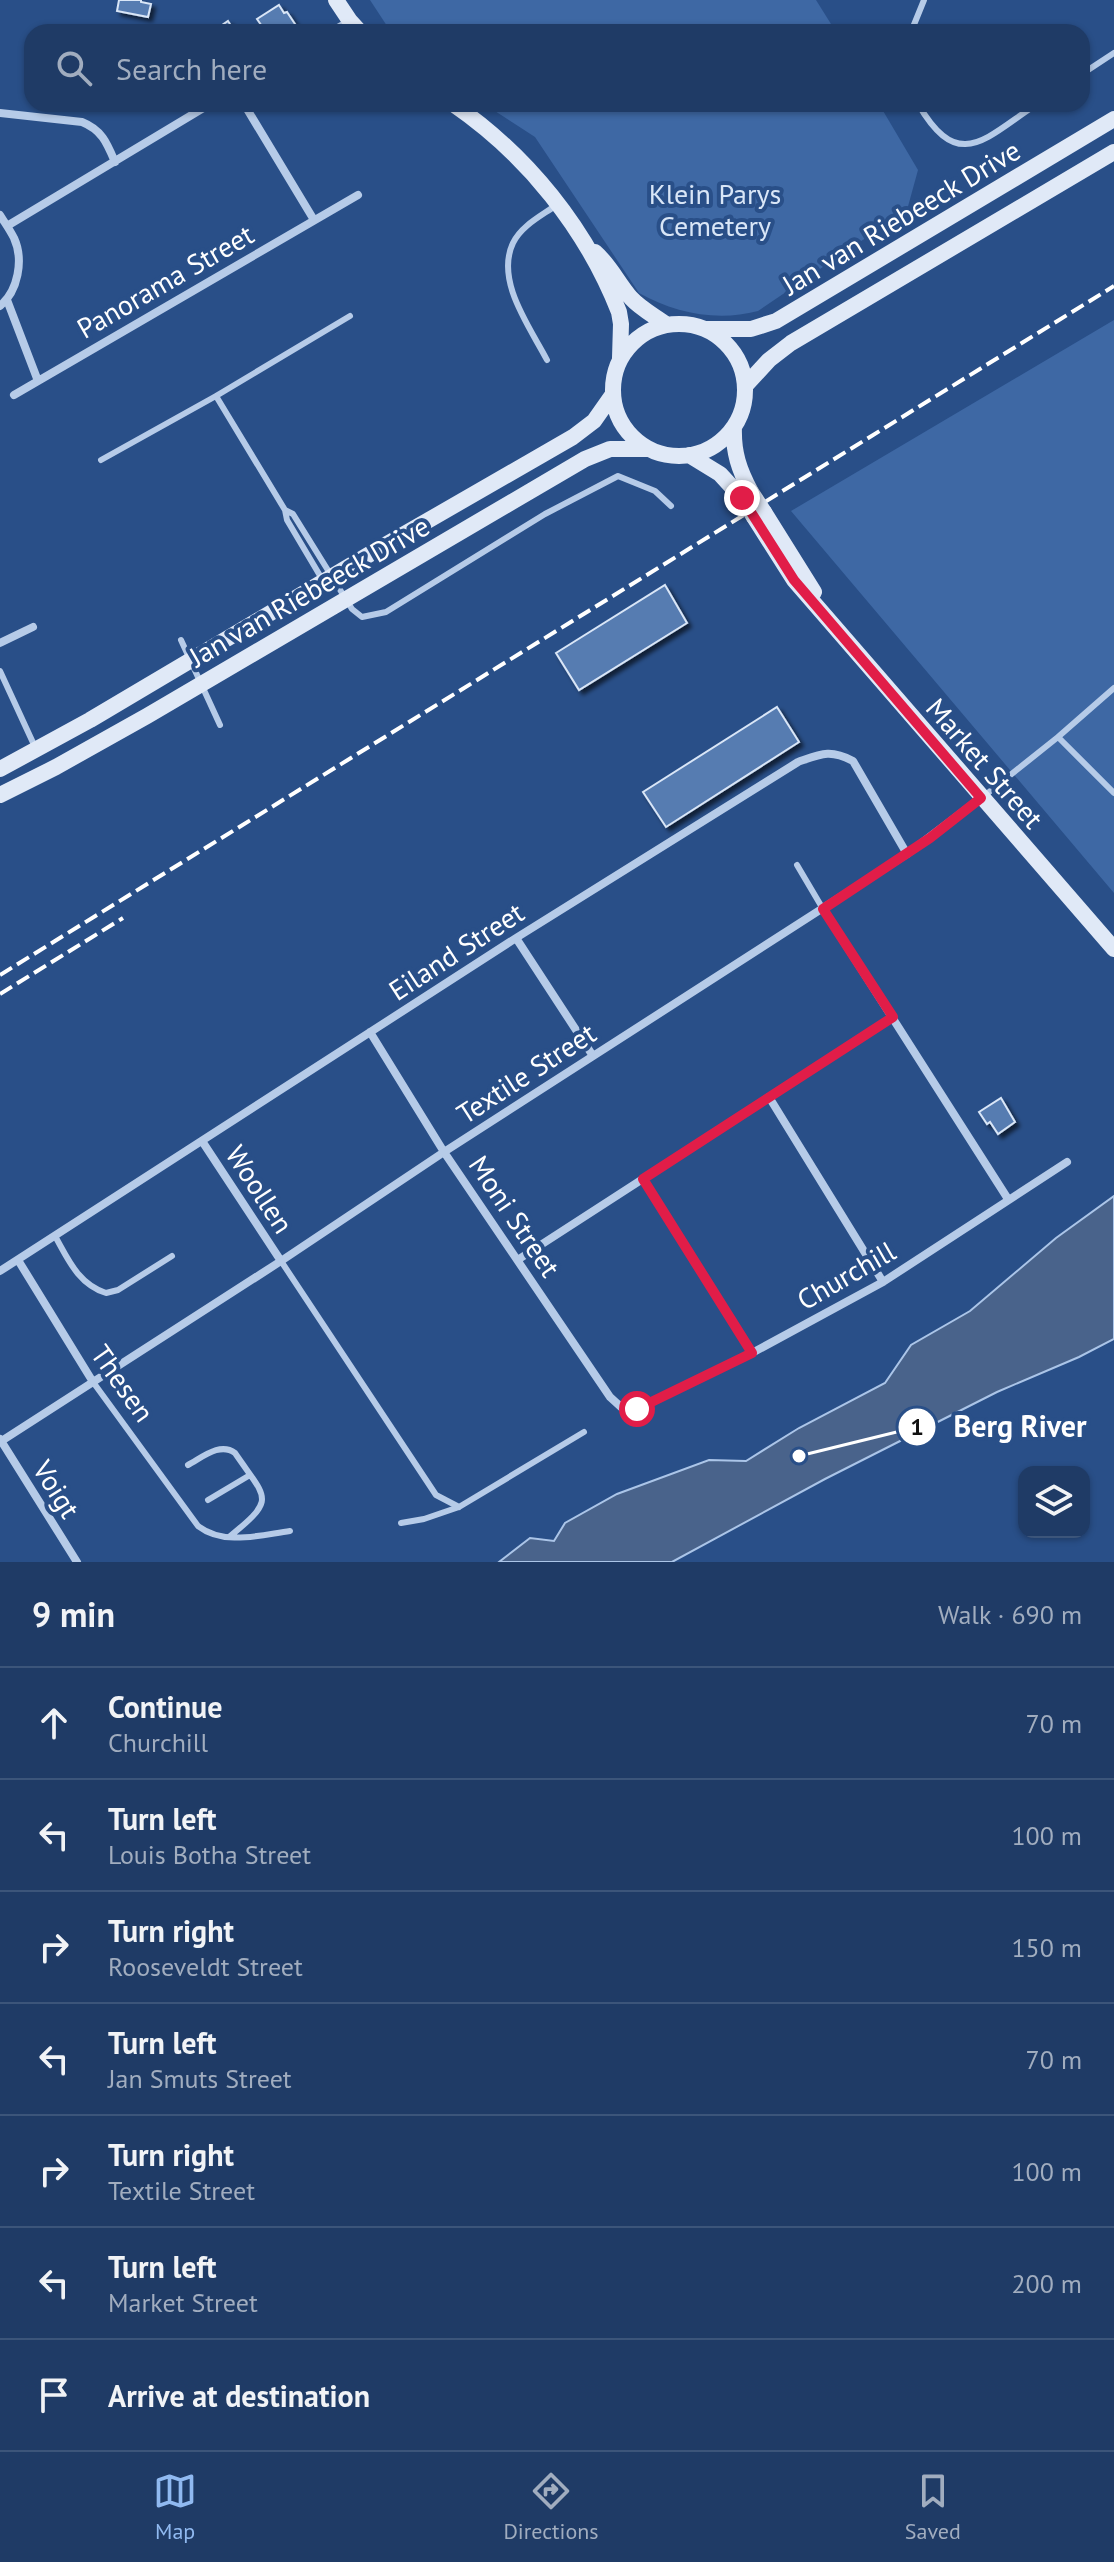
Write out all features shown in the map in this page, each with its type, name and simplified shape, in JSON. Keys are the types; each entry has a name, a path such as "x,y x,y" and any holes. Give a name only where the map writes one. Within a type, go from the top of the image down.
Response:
{"main road":[{"path":"336,0 353,24"},
{"path":"463,112 519,158 558,204 582,240 619,312 620,358"},
{"name":"Jan van Riebeeck Drive","path":"706,329 751,329 776,321 1114,119"},
{"name":"Jan van Riebeeck Drive","path":"745,386 769,360 791,343 1114,152"},
{"path":"582,240 610,268 628,295 667,325"},
{"path":"680,323 706,329 721,339 733,352 745,386 740,415 734,427 722,441 689,455 668,455 648,449 634,439 623,426 613,394 614,375 620,358 632,342 648,331 667,325 680,323"},
{"name":"Jan van Riebeeck Drive","path":"0,769 36,751 573,437 594,421 613,394"},
{"name":"Market Street","path":"734,427 735,457 746,495"},
{"name":"Jan van Riebeeck Drive","path":"0,795 56,767 596,454 627,447 648,449"},
{"name":"Market Street","path":"689,455 746,495 794,580 1114,949"}],"street":[{"path":"7,226 197,112"},
{"path":"249,112 314,220"},
{"path":"0,113 82,122 104,137 115,162"},
{"name":"Panorama Street","path":"14,395 358,195"},
{"path":"0,215 16,241 18,257 15,286 4,303 38,381"},
{"path":"0,643 33,627"},
{"name":"Eiland Street","path":"0,1271 516,938 798,762 820,754 838,753 853,761 907,854"},
{"name":"Textile Street","path":"1,1441 907,854 981,798"},
{"path":"823,909 1008,1199"},
{"path":"516,938 593,1056"},
{"path":"519,1259 893,1017"},
{"name":"Moni Street","path":"370,1032 444,1152 610,1397 621,1407 637,1409"},
{"path":"769,1097 883,1282"},
{"name":"Woollen","path":"202,1141 281,1261"},
{"name":"Churchill","path":"637,1409 752,1353 883,1282 1067,1162"},
{"path":"643,1179 752,1353"},
{"name":"Thesen","path":"18,1260 93,1382"},
{"name":"Voigt","path":"1,1441 77,1562"}],"lane":[{"path":"914,24 924,0"},
{"path":"1090,69 1114,53"},
{"path":"924,112 939,134 950,142 962,145 987,137 1025,112"},
{"path":"547,360 511,288 508,262 513,242 528,225 558,204"},
{"path":"101,460 350,316"},
{"path":"216,396 285,510 287,520 328,580 362,617 386,612 545,514 618,476 655,491 671,506"},
{"path":"181,640 220,725"},
{"path":"0,671 36,751"},
{"path":"981,798 1114,688"},
{"path":"0,698 10,693"},
{"path":"1058,737 1114,793"},
{"path":"797,865 823,909"},
{"path":"55,1236 73,1268 86,1283 106,1293 118,1290 172,1256"},
{"path":"281,1261 436,1495 459,1507"},
{"name":"Thesen","path":"93,1382 198,1526 216,1536 229,1537"},
{"path":"401,1523 459,1507 584,1432"},
{"path":"188,1465 223,1447 230,1448 262,1493 261,1508 256,1516 229,1537"},
{"path":"208,1500 250,1475"},
{"path":"229,1537 290,1531"}],"green space":[{"path":"370,0 816,0 831,24 386,24"},
{"name":"Klein Parys Cemetery","path":"496,112 884,112 918,170 907,210 758,311 727,316 697,314 667,306 639,293 535,137"},
{"path":"1114,320 1114,893 791,511"}],"shaded area":[{"path":"1114,1196 1114,1339 997,1392 825,1479 672,1562 499,1562 530,1538 554,1541 565,1523 617,1494 709,1460 746,1461 799,1428 885,1383 911,1345 970,1311 1056,1238"}],"building":[{"path":"119,0 141,0 151,4 148,17 117,11"},
{"path":"279,5 295,24 260,24 257,19"},
{"path":"665,585 687,623 579,690 556,653"},
{"path":"777,707 799,742 666,827 643,792"},
{"path":"1001,1098 1015,1122 998,1134 979,1112"}],"railway":[{"path":"0,975 1114,286"},
{"path":"0,994 123,918"}],"place":[{"name":"Berg River","path":"799,1456"}],"route":[{"path":"637,1409 752,1353 643,1179 893,1017 823,909 930,838 981,798 794,580 742,498"}]}
